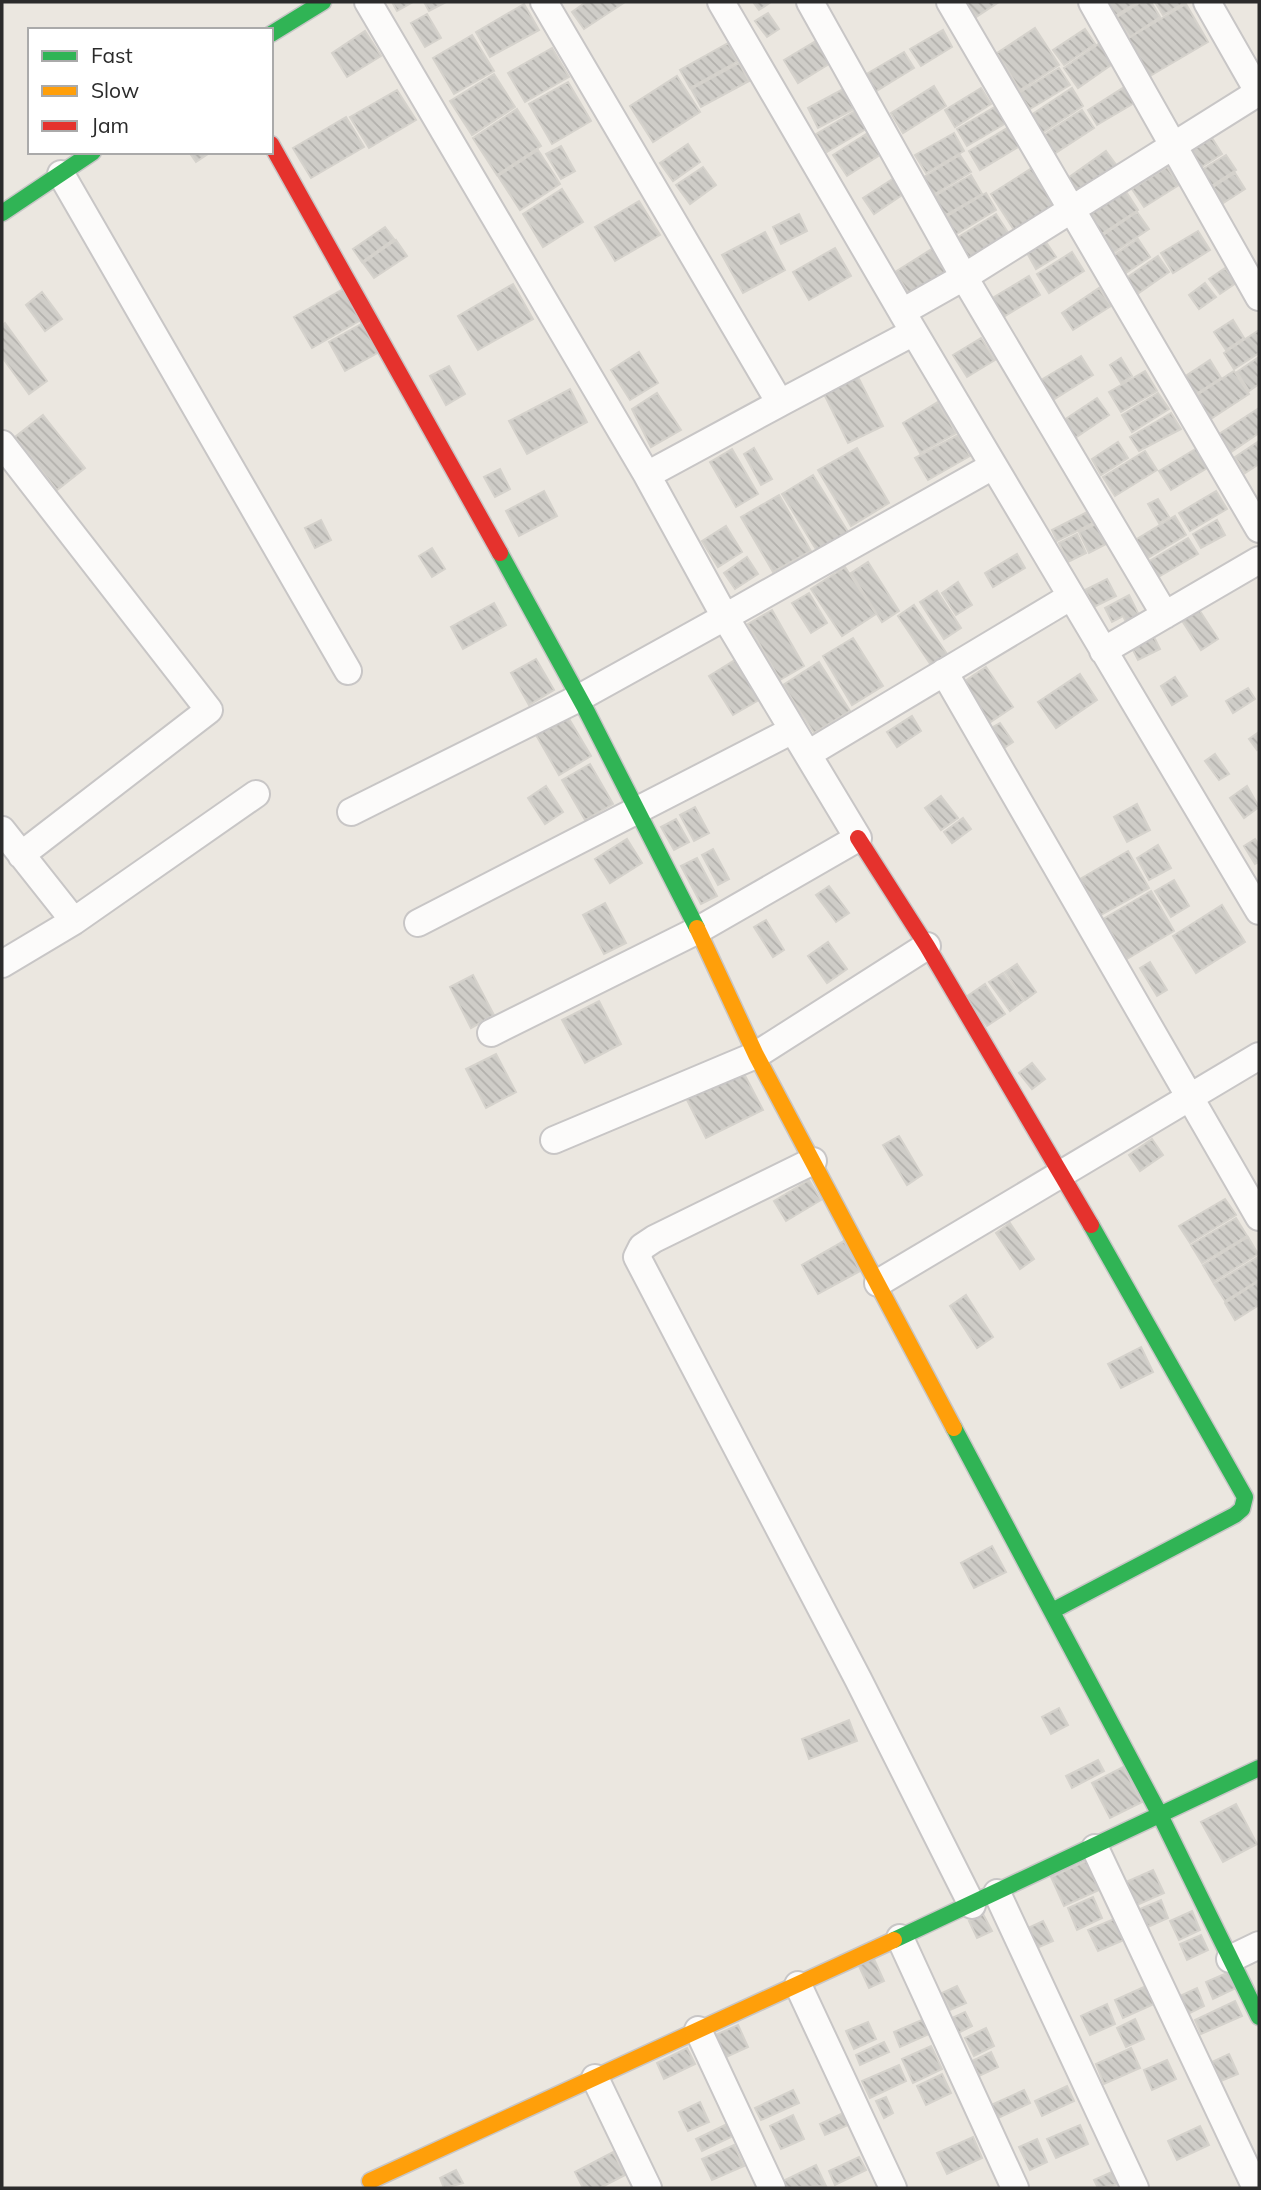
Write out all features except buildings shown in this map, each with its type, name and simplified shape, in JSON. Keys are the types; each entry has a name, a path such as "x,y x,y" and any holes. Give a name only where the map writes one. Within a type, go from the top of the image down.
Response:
{"street":[{"path":"273,33 323,2"},
{"path":"368,2 647,475 725,617 858,838 927,946 1062,1174 1242,1490 1245,1503 1236,1515 1052,1611"},
{"path":"544,2 780,403"},
{"path":"721,2 1070,597 1259,911"},
{"path":"810,2 964,277 1165,615"},
{"path":"950,2 1259,529"},
{"path":"1092,2 1259,297"},
{"path":"647,475 780,403 908,322 964,277 1259,93 1207,2"},
{"path":"273,148 639,811 700,929 756,1055 1159,1813 1259,2017"},
{"path":"2,213 90,154"},
{"path":"61,174 348,671"},
{"path":"2,444 209,710 22,855"},
{"path":"351,812 579,698 993,466"},
{"path":"1102,651 1165,615 1256,570"},
{"path":"808,754 1070,597"},
{"path":"944,672 1259,1217"},
{"path":"418,923 793,730"},
{"path":"2,964 74,921 256,794"},
{"path":"2,830 74,921"},
{"path":"491,1032 700,929 858,838"},
{"path":"554,1140 756,1055 927,946"},
{"path":"878,1283 1259,1056"},
{"path":"813,1161 654,1239 642,1247 636,1257 858,1679 972,1905"},
{"path":"370,2181 996,1894 1095,1848 1159,1813 1259,1768"},
{"path":"1095,1848 1256,2188"},
{"path":"996,1894 1135,2188"},
{"path":"900,1938 1015,2188"},
{"path":"1230,1959 1259,1945"},
{"path":"798,1985 893,2188"},
{"path":"698,2030 772,2188"},
{"path":"595,2077 648,2188"}],"traffic: fast":[{"path":"273,33 323,2"},
{"path":"2,213 90,154"},
{"path":"500,553 585,708 697,928"},
{"path":"1052,1611 1235,1515 1242,1509 1245,1497 1091,1225"},
{"path":"954,1428 1159,1813 1259,2017"},
{"path":"894,1940 1259,1768"}],"traffic: slow":[{"path":"697,928 756,1055 954,1428"},
{"path":"370,2181 894,1940"}],"traffic: jam":[{"path":"273,148 500,553"},
{"path":"858,838 927,946 1091,1225"}]}
